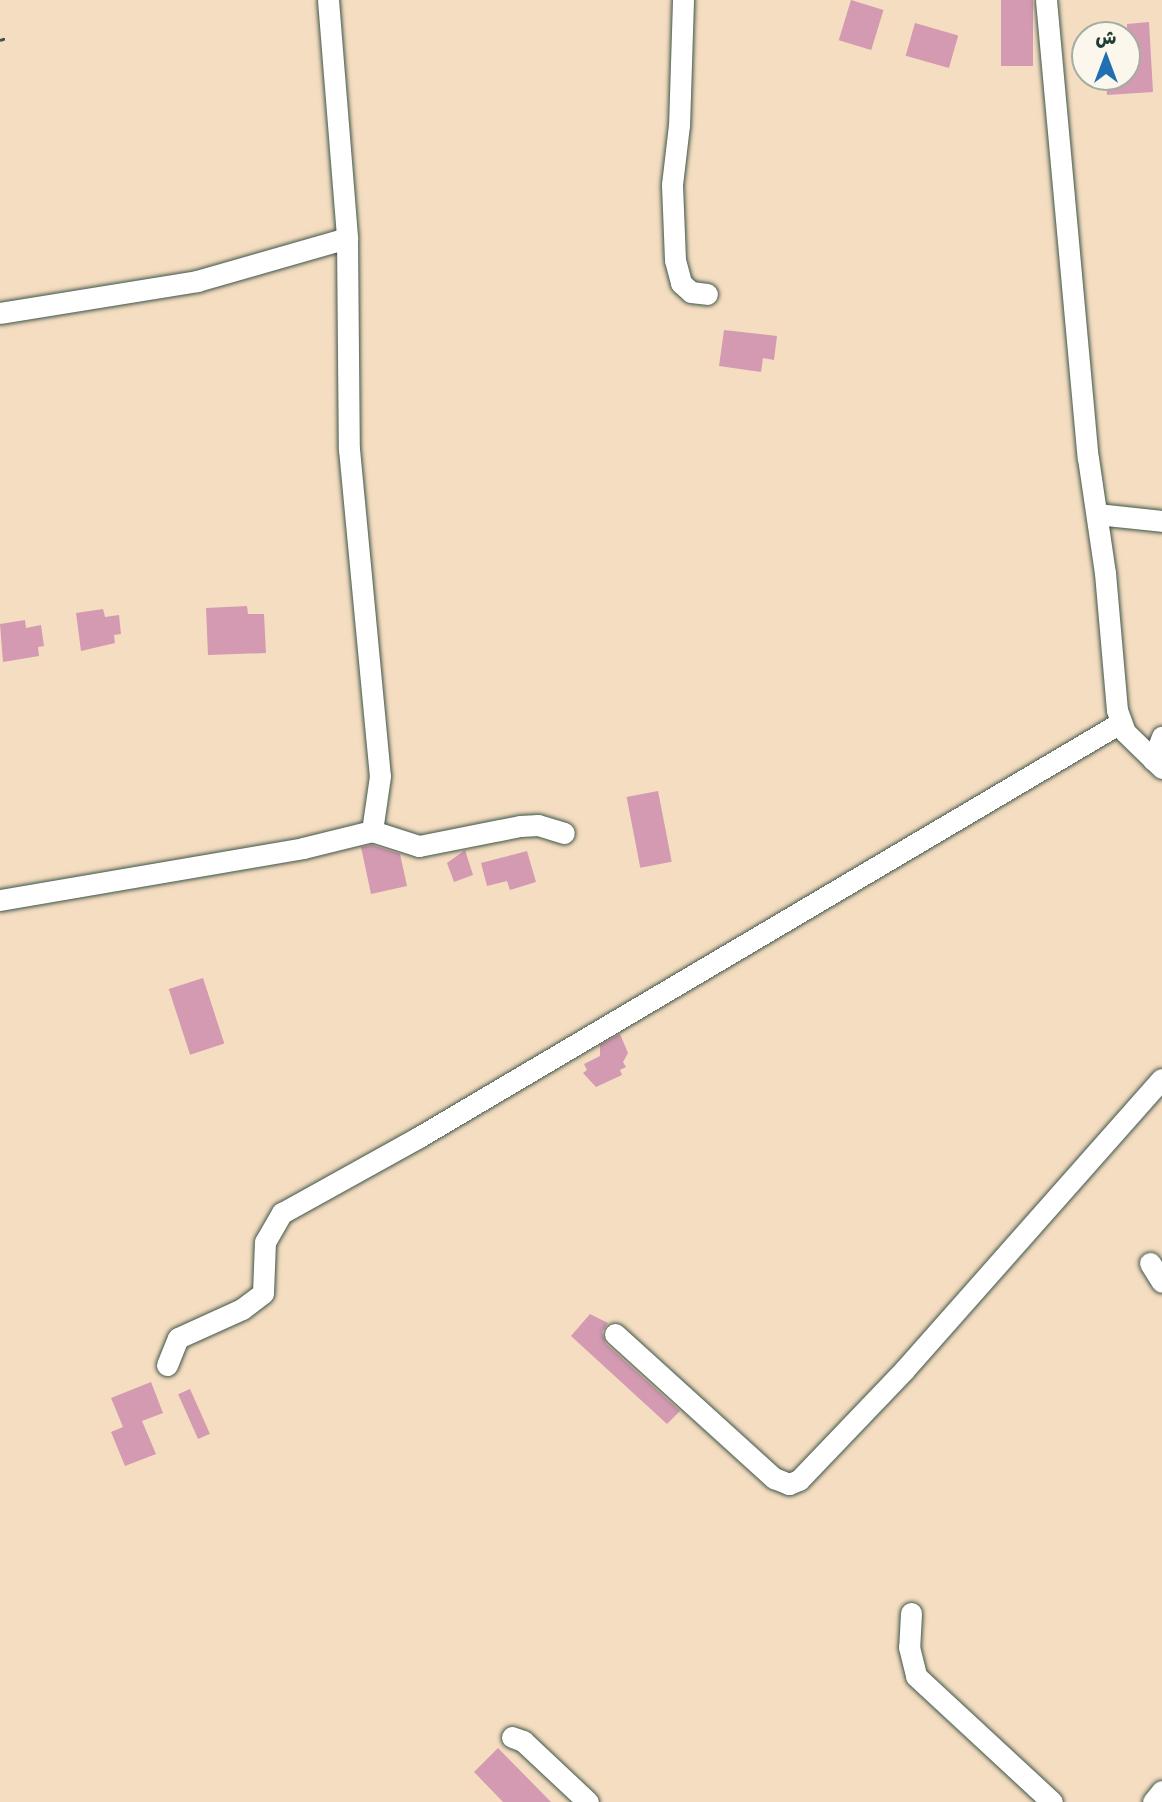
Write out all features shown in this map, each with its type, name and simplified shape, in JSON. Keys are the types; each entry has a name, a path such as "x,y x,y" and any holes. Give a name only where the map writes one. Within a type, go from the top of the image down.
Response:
{"street":[{"path":"328,0 347,238 349,449 380,776 372,831"},
{"path":"683,0 679,125 672,185 675,260 681,283 691,292 707,294"},
{"path":"1046,0 1097,514 1121,723 1158,764"},
{"path":"0,313 197,281 347,238"},
{"path":"1097,514 1162,521"},
{"path":"167,1365 178,1338 249,1305 262,1293 265,1242 282,1213 442,1124 1121,723"},
{"path":"1158,764 1162,737"},
{"path":"0,900 303,848 372,831 419,846 520,826 538,825 564,833"},
{"path":"615,1334 774,1478 789,1484 799,1480 905,1369 1162,1079"},
{"path":"1150,1263 1162,1282"},
{"path":"911,1613 909,1647 916,1676 1052,1802"},
{"path":"512,1737 523,1741 588,1802"},
{"path":"1153,1802 1162,1791"}],"path":[{"path":"0,40 6,38"}],"building":[{"path":"851,0 884,10 871,50 839,40"},
{"path":"1001,0 1033,0 1033,66 1001,66"},
{"path":"1149,22 1153,92 1107,95 1107,91 1141,91 1141,23"},
{"path":"915,23 958,35 949,68 906,56"},
{"path":"724,330 777,336 774,360 763,358 761,372 719,366"},
{"path":"247,606 248,614 264,614 266,653 208,655 206,608"},
{"path":"103,609 105,617 119,615 121,634 114,635 115,643 81,651 76,613"},
{"path":"25,620 26,628 41,625 44,646 38,647 39,656 3,662 0,624"},
{"path":"658,791 672,862 640,868 627,797"},
{"path":"372,845 400,854 407,886 371,894 361,847"},
{"path":"465,850 473,875 454,882 447,863"},
{"path":"527,851 536,882 510,890 507,881 487,886 481,863"},
{"path":"203,978 224,1044 190,1055 169,989"},
{"path":"620,1034 628,1053 623,1062 626,1067 620,1070 622,1075 596,1087 583,1073 587,1070 584,1064 600,1056 600,1045"},
{"path":"590,1314 608,1323 602,1332 606,1344 680,1411 667,1424 571,1336"},
{"path":"151,1382 163,1413 142,1421 156,1454 125,1466 111,1432 123,1427 111,1398"},
{"path":"190,1389 210,1434 198,1439 178,1394"},
{"path":"498,1748 551,1802 503,1802 474,1772"}]}
